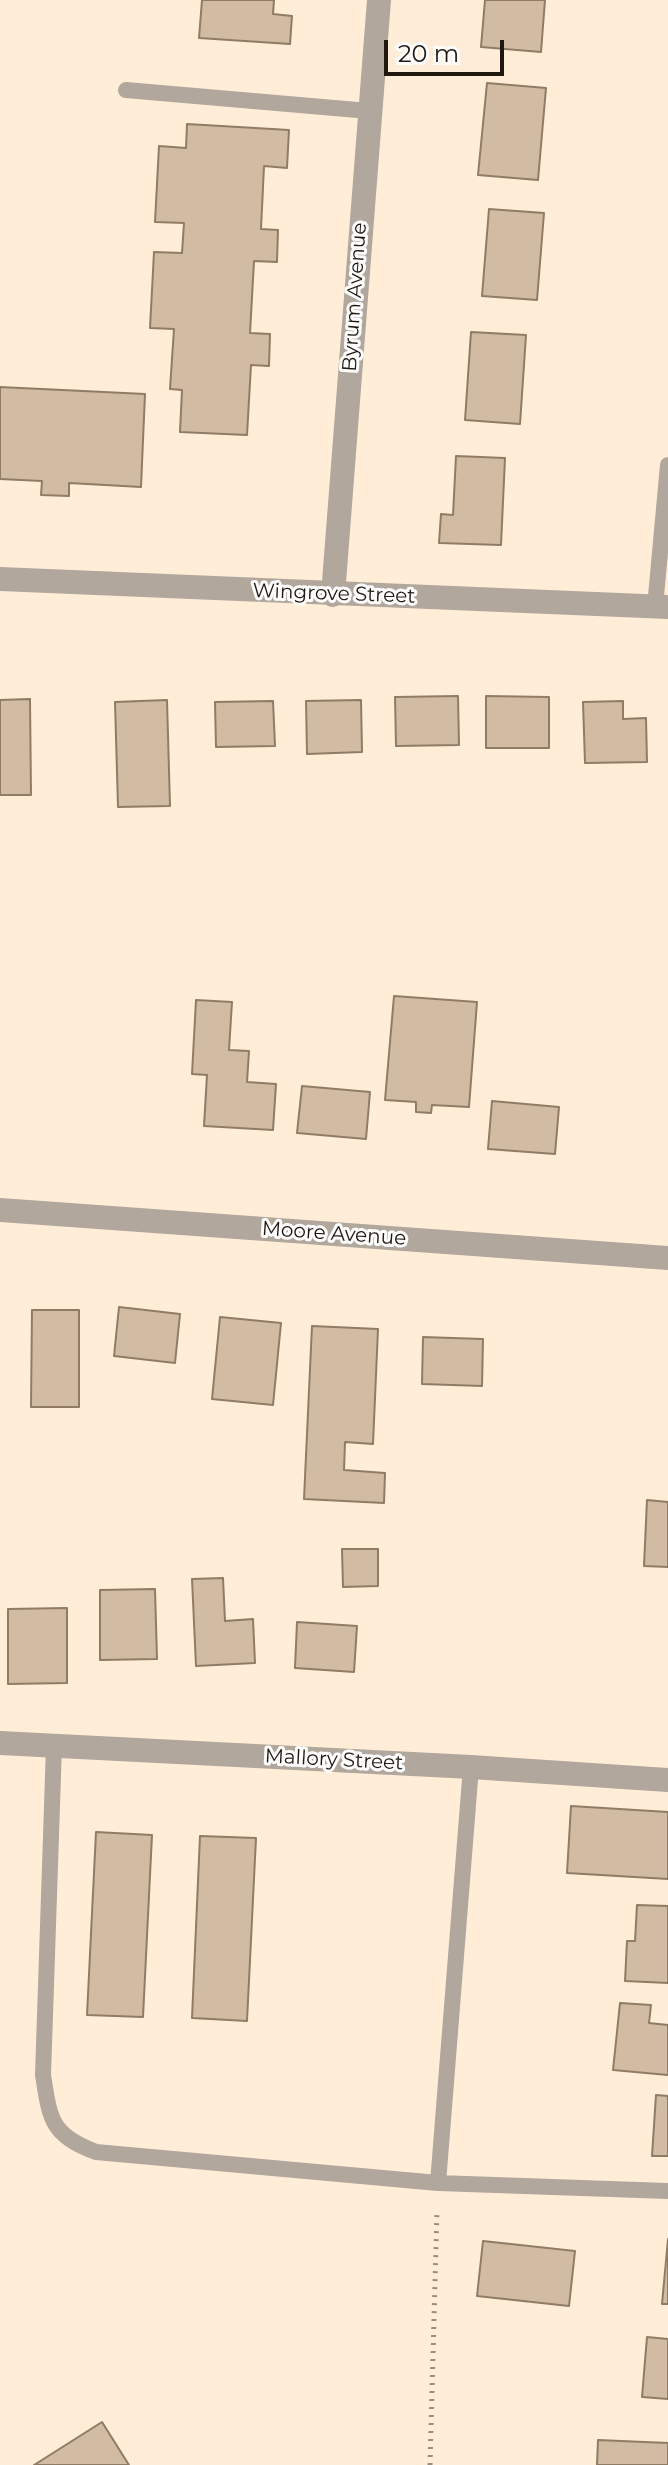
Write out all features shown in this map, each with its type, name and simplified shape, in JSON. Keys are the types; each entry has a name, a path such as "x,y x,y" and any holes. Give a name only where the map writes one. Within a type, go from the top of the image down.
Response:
{"street":[{"name":"Byrum Avenue","path":"333,595 379,0"},
{"name":"Wingrove Street","path":"0,579 662,607"},
{"name":"Moore Avenue","path":"0,1210 668,1258"},
{"name":"Mallory Street","path":"0,1743 668,1780"}],"lane":[{"path":"126,90 369,111"},
{"path":"662,607 668,465"},
{"path":"54,1746 43,2075 49,2116 69,2142 96,2152 438,2183 668,2191"},
{"path":"438,2183 471,1767"}],"path":[{"path":"430,2465 438,2183"}],"building":[{"path":"202,0 274,0 273,14 292,16 290,44 199,38"},
{"path":"485,0 545,0 541,52 481,47"},
{"path":"487,83 546,88 538,180 478,175"},
{"path":"187,124 289,130 287,168 264,166 261,229 278,230 277,262 254,261 250,333 270,334 269,366 251,365 247,435 180,432 182,390 170,389 174,329 150,328 154,252 182,253 184,223 155,222 159,146 186,148"},
{"path":"489,209 544,213 537,300 482,296"},
{"path":"471,332 526,335 520,424 465,420"},
{"path":"0,387 145,394 141,487 69,483 69,496 41,495 42,481 0,479"},
{"path":"456,456 505,458 501,545 439,543 441,514 453,515"},
{"path":"458,696 459,745 396,746 395,697"},
{"path":"486,696 549,697 549,748 486,748"},
{"path":"30,699 31,795 0,795 0,700"},
{"path":"167,700 170,806 118,807 115,702"},
{"path":"361,700 362,752 307,754 306,701"},
{"path":"273,701 275,746 216,747 215,702"},
{"path":"623,701 623,719 646,718 647,762 585,763 583,702"},
{"path":"394,996 477,1002 469,1107 432,1105 431,1113 416,1112 416,1102 385,1100"},
{"path":"196,1000 232,1002 229,1050 249,1051 247,1082 276,1084 273,1130 204,1126 207,1075 192,1074"},
{"path":"302,1086 370,1092 366,1139 297,1133"},
{"path":"492,1101 559,1107 555,1154 488,1149"},
{"path":"119,1307 180,1314 175,1363 114,1356"},
{"path":"32,1310 79,1310 79,1407 31,1407"},
{"path":"220,1317 281,1323 273,1405 212,1399"},
{"path":"312,1326 378,1329 373,1444 345,1442 344,1470 385,1473 384,1503 304,1499"},
{"path":"423,1337 483,1339 482,1386 422,1384"},
{"path":"647,1500 668,1502 668,1567 644,1566"},
{"path":"342,1549 378,1549 378,1586 343,1587"},
{"path":"223,1578 225,1621 253,1619 255,1663 196,1666 192,1579"},
{"path":"155,1589 157,1659 100,1660 100,1590"},
{"path":"67,1608 67,1683 8,1684 8,1609"},
{"path":"297,1622 357,1626 354,1672 295,1668"},
{"path":"571,1806 668,1812 668,1879 567,1873"},
{"path":"96,1832 152,1835 143,2017 87,2015"},
{"path":"200,1836 256,1838 247,2021 192,2018"},
{"path":"637,1905 668,1906 668,1983 625,1981 627,1941 635,1941"},
{"path":"620,2003 651,2005 649,2023 668,2025 668,2075 613,2070"},
{"path":"656,2095 668,2096 668,2156 652,2156"},
{"path":"668,2239 668,2304 662,2304"},
{"path":"483,2241 575,2251 569,2306 477,2296"},
{"path":"647,2337 668,2339 668,2399 642,2397"},
{"path":"102,2422 129,2465 34,2465"},
{"path":"598,2440 668,2443 668,2465 597,2465"}]}
